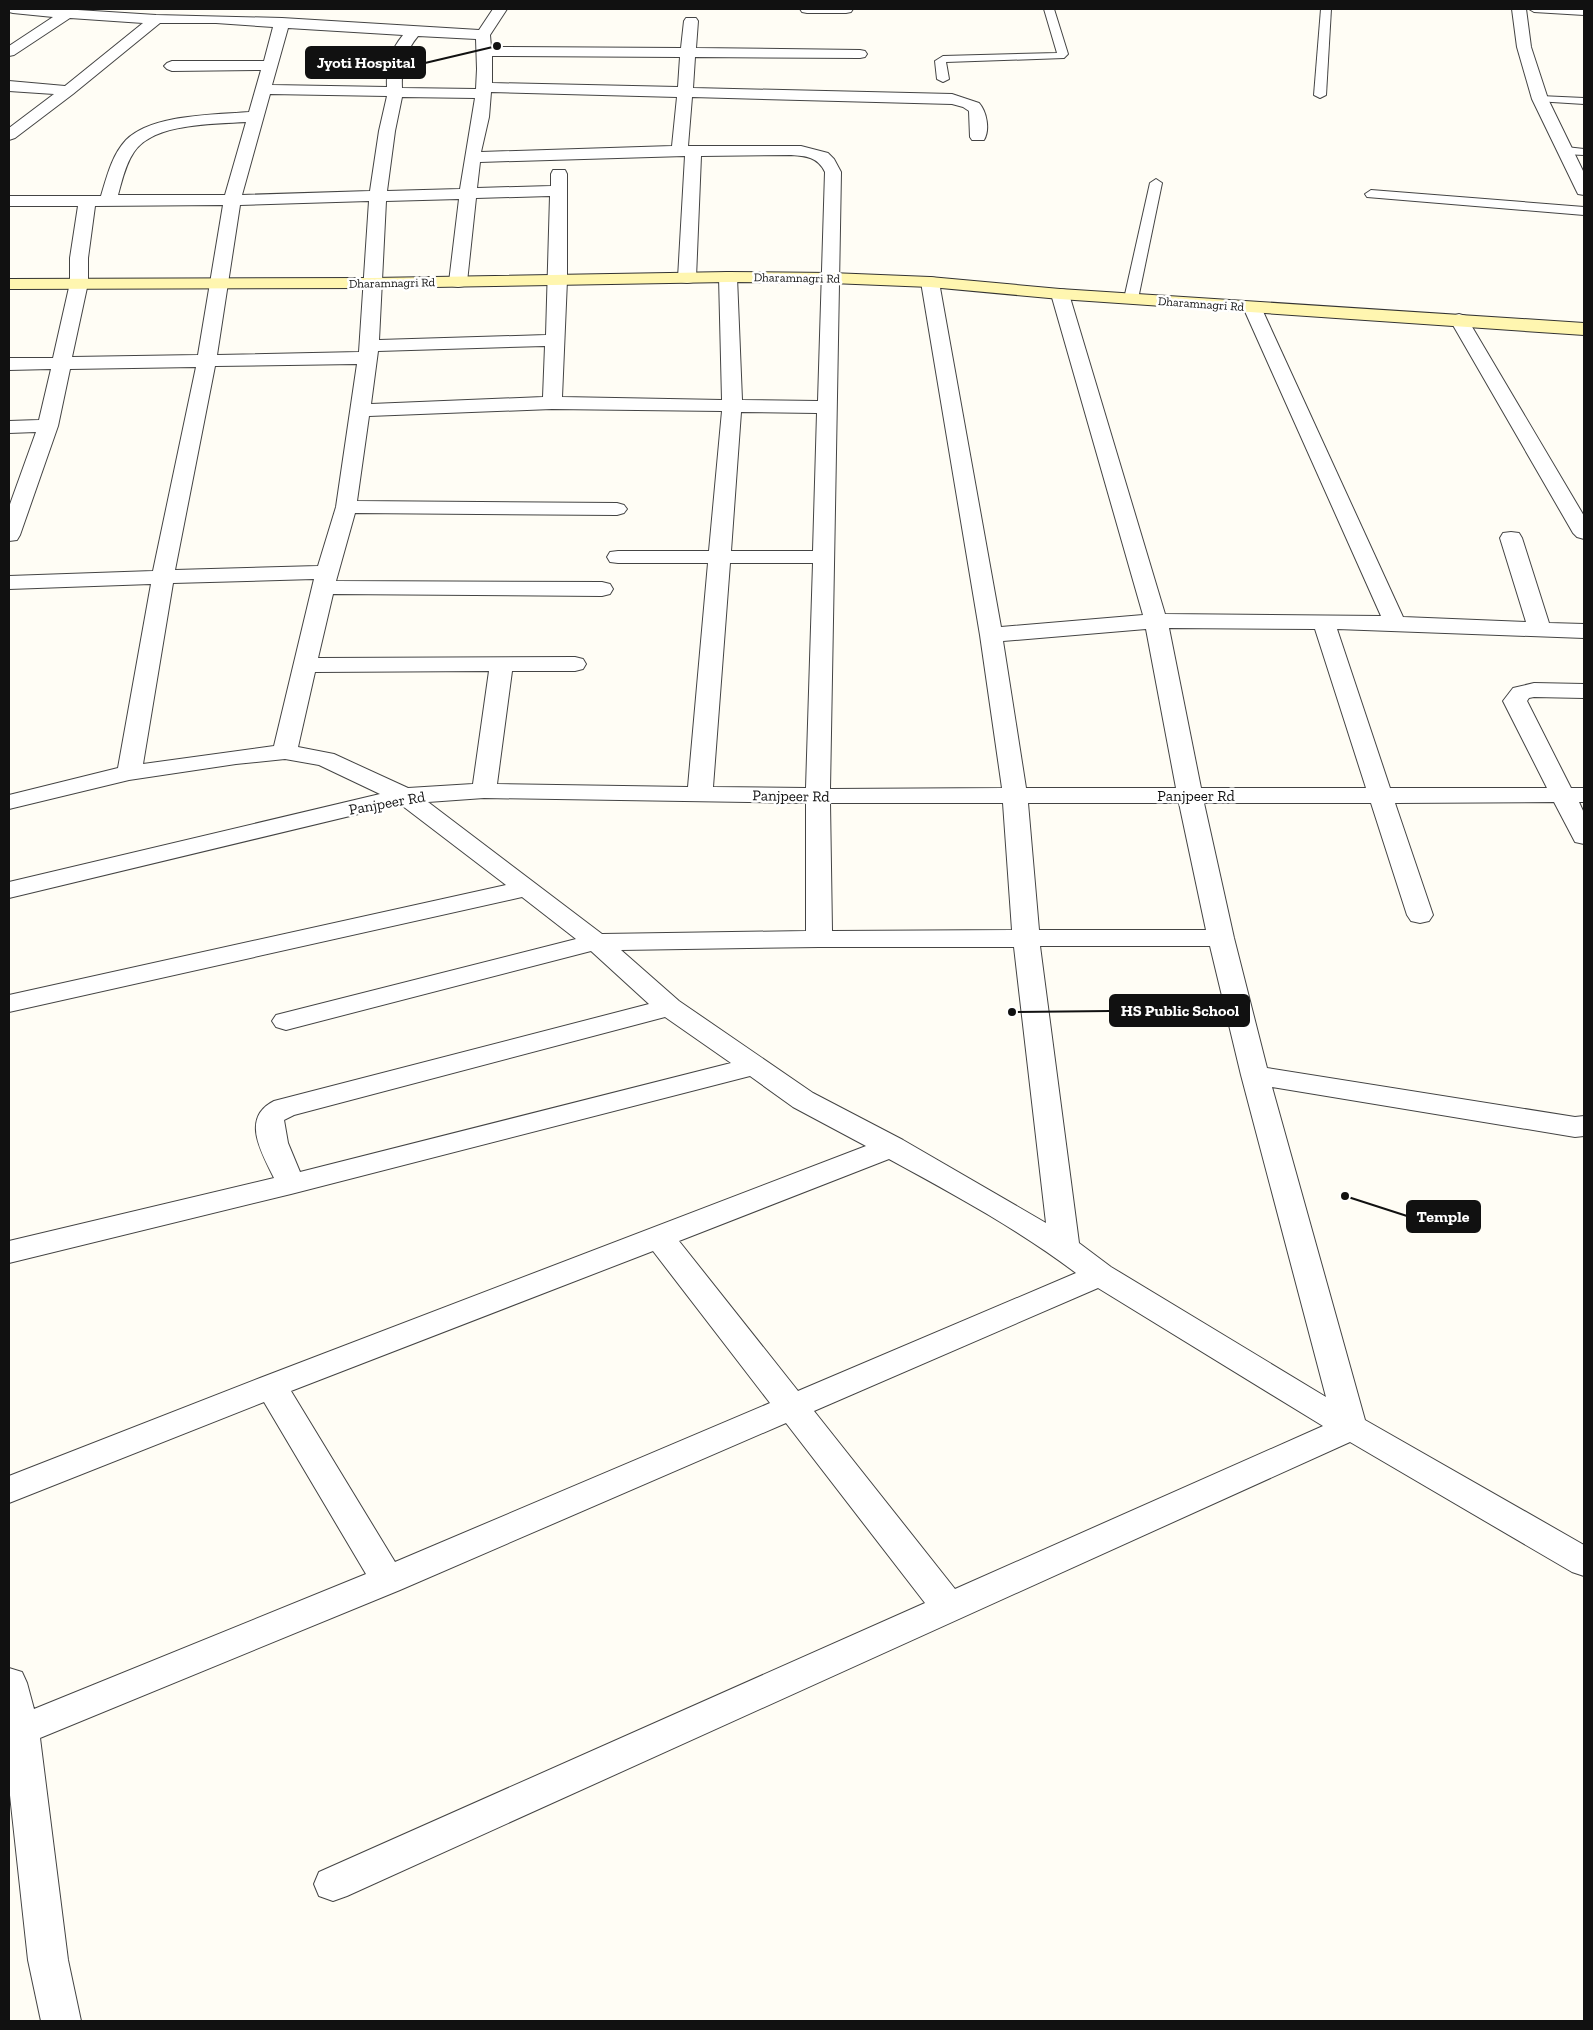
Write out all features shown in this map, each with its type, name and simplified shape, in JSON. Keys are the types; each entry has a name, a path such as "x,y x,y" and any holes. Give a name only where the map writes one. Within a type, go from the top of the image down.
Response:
{"street":[{"path":"13,9 156,19 216,19 415,30 483,43 688,52 860,54"},
{"path":"458,282 472,157 481,117 485,70 483,43 500,9"},
{"path":"807,9 846,9"},
{"path":"1519,9 1524,47 1540,99 1584,190"},
{"path":"9,52 67,14"},
{"path":"336,26 346,14"},
{"path":"9,135 16,122 68,91 156,19"},
{"path":"687,278 686,92 691,21"},
{"path":"128,773 163,576 207,361 232,200 282,22"},
{"path":"285,752 326,579 346,507 368,352 378,196 387,130 395,93 394,73 396,59 402,46 415,30"},
{"path":"172,66 270,65"},
{"path":"9,86 68,91"},
{"path":"264,89 395,93 482,91 686,92 952,99 966,101 976,106 979,112 978,136"},
{"path":"108,200 117,169 137,138 165,127 256,116"},
{"path":"472,157 686,151 806,152 820,156 828,162 832,172 831,278 822,556 818,796 819,939"},
{"path":"552,403 558,280 560,155"},
{"path":"9,202 232,200 558,191"},
{"path":"9,532 48,426 79,283 79,258 87,200"},
{"path":"700,795 732,405 728,277"},
{"name":"Dharamnagri Rd","path":"9,284 372,283 728,277 831,278 930,282 1130,299 1584,328"},
{"path":"930,282 991,635 1015,796 1026,938 1064,1248"},
{"path":"1060,294 1156,621 1190,796 1221,938 1255,1075 1351,1427"},
{"path":"1252,307 1395,623"},
{"path":"1459,320 1578,513 1584,533"},
{"path":"9,364 207,361 554,340"},
{"path":"361,410 552,403 827,406"},
{"path":"9,427 48,426"},
{"path":"346,507 616,509"},
{"path":"1511,538 1539,628"},
{"path":"618,557 822,556"},
{"path":"9,582 163,576 326,579 602,589"},
{"path":"991,635 1156,621 1395,623 1584,631"},
{"path":"1324,623 1379,796 1420,916"},
{"path":"305,665 575,664"},
{"path":"484,791 501,665"},
{"path":"1584,691 1534,690 1521,693 1515,701 1574,795 1584,837"},
{"path":"9,802 128,773 285,752 325,759 404,796 596,942 669,1007 803,1100 971,1190 1064,1248 1100,1275 1351,1427 1584,1562"},
{"name":"Panjpeer Rd","path":"9,890 404,796 484,791 818,796 1574,795"},
{"path":"9,1004 527,888"},
{"path":"286,1021 596,942 819,939 1221,938"},
{"path":"291,1184 270,1132 270,1121 273,1114 284,1108 669,1007"},
{"path":"9,1252 291,1184 755,1066"},
{"path":"1255,1075 1584,1126"},
{"path":"9,1490 271,1386 893,1147"},
{"path":"659,1237 948,1608"},
{"path":"15,1732 388,1580 1100,1275"},
{"path":"271,1386 388,1580"},
{"path":"333,1884 1351,1427"},
{"path":"9,1682 48,1960 61,2021"}],"lane":[{"path":"943,79 940,61 943,59 1052,58 1063,54 1049,9"},
{"path":"1320,95 1326,9"},
{"path":"1534,9 1584,12"},
{"path":"1540,99 1584,102"},
{"path":"1566,151 1584,152"},
{"path":"1130,299 1156,183"},
{"path":"1371,194 1584,211"}],"place":[{"name":"Jyoti Hospital","path":"497,46"},
{"name":"HS Public School","path":"1012,1012"},
{"name":"Temple","path":"1345,1196"}]}
